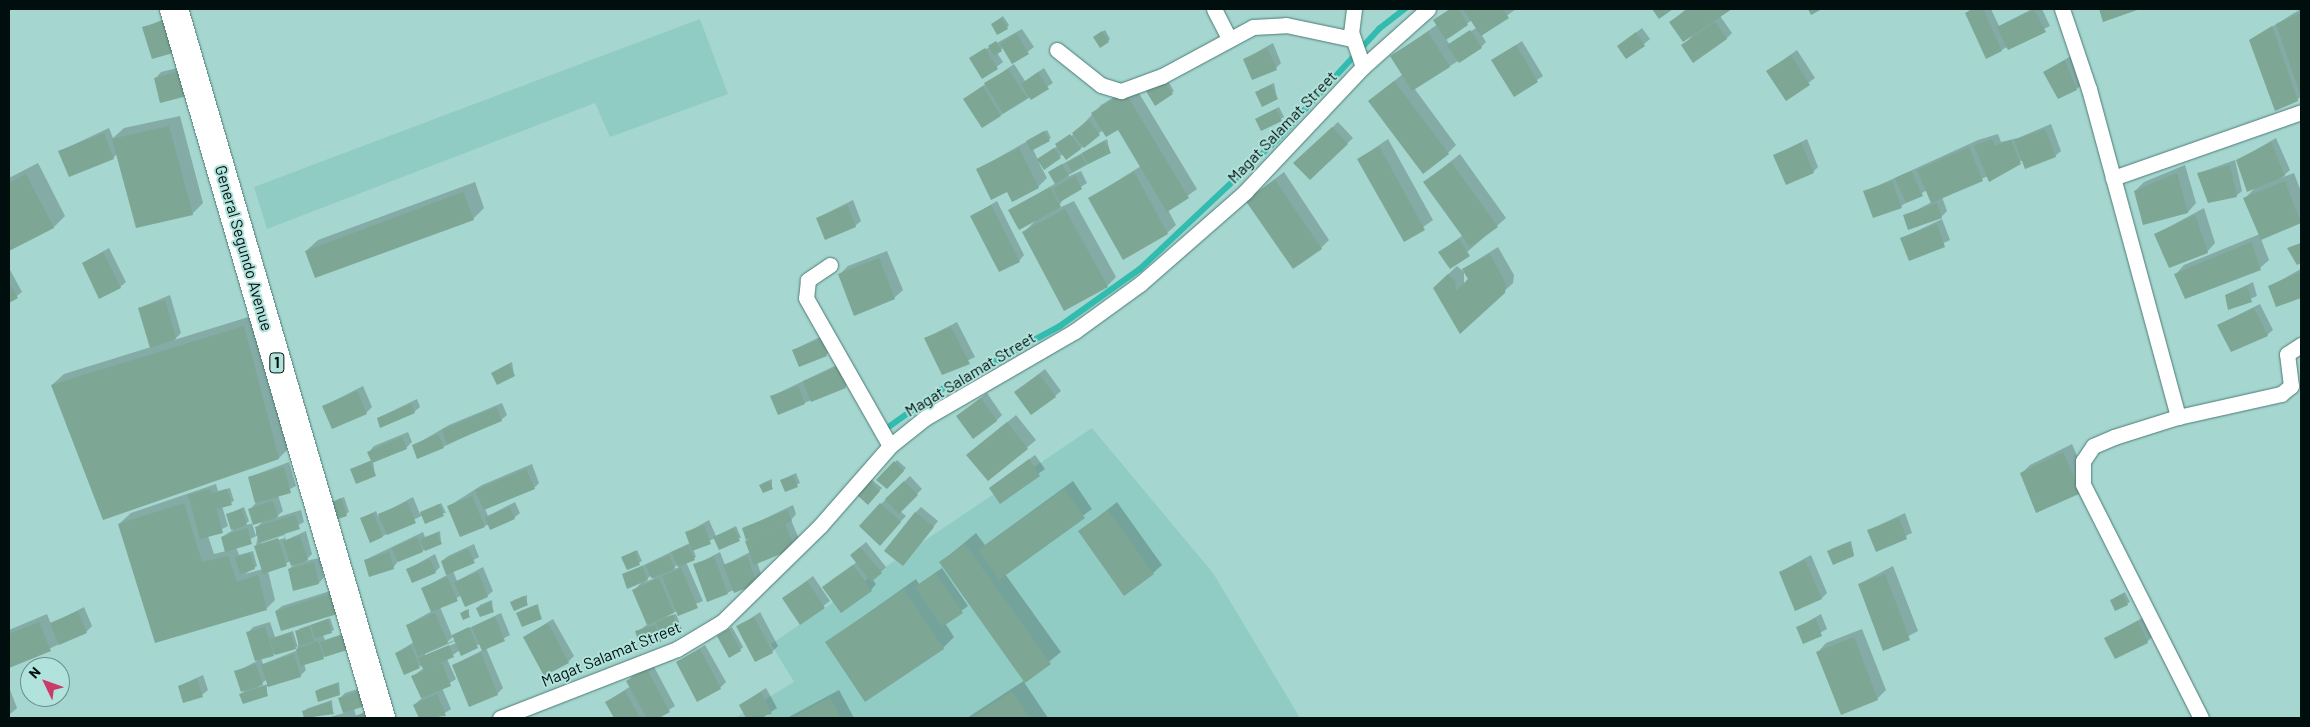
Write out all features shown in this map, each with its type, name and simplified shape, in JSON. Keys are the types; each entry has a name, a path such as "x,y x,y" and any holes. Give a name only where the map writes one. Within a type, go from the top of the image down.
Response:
{"highway":[{"name":"General Segundo Avenue","path":"174,9 381,718"}],"street":[{"path":"1214,9 1230,38"},
{"path":"1354,9 1353,42 1362,64"},
{"name":"Magat Salamat Street","path":"500,718 677,649 722,622 820,526 860,475 890,446 926,418 1075,331 1140,284 1245,192 1362,64 1428,9"},
{"path":"2062,9 2113,178 2178,417"},
{"path":"1058,50 1101,85 1121,91 1162,76 1230,38 1268,23 1353,42"},
{"path":"2113,178 2301,112"},
{"path":"830,265 808,280 806,298 890,446"},
{"path":"2201,718 2082,473 2082,461 2093,446 2178,417 2281,394 2291,386 2288,354 2301,345"}],"shaded area":[{"path":"700,19 728,94 610,137 595,103 267,229 254,187"},
{"path":"1092,428 1213,573 1300,718 735,718 794,682 771,644"}],"building":[{"path":"1450,9 1458,9 1468,25 1446,40 1433,20"},
{"path":"1463,9 1503,9 1509,18 1481,36"},
{"path":"1652,9 1673,9 1659,19"},
{"path":"1688,9 1732,9 1683,42 1669,22"},
{"path":"1808,9 1822,9 1811,15"},
{"path":"1974,9 1983,9 2002,51 1986,59 1965,13"},
{"path":"2099,9 2140,9 2103,22"},
{"path":"2034,10 2046,32 2008,50 1997,27"},
{"path":"2301,13 2301,96 2276,24"},
{"path":"1001,18 1008,29 997,35 991,24"},
{"path":"170,19 180,51 152,59 142,27"},
{"path":"1715,22 1727,39 1693,63 1681,45"},
{"path":"2272,26 2298,101 2275,111 2249,40"},
{"path":"1470,30 1482,48 1459,63 1447,45"},
{"path":"1102,31 1109,42 1100,48 1093,37"},
{"path":"1428,32 1450,67 1412,91 1390,56"},
{"path":"1636,32 1645,46 1626,59 1617,46"},
{"path":"1016,33 1029,54 1012,64 1000,44"},
{"path":"996,41 1002,51 994,56 988,46"},
{"path":"1516,45 1538,82 1514,97 1491,60"},
{"path":"985,48 998,69 982,79 969,58"},
{"path":"1267,48 1277,70 1252,80 1243,59"},
{"path":"1791,55 1810,85 1786,101 1766,71"},
{"path":"2065,60 2077,90 2058,99 2043,72"},
{"path":"1008,69 1027,98 1003,113 984,83"},
{"path":"185,70 191,95 160,103 154,78"},
{"path":"1038,72 1049,89 1031,100 1021,84"},
{"path":"1163,80 1173,94 1155,106 1146,91"},
{"path":"1394,81 1449,154 1423,174 1368,101"},
{"path":"1271,85 1278,99 1262,107 1255,92"},
{"path":"983,86 1001,116 982,128 963,99"},
{"path":"1125,92 1189,198 1167,212 1118,130 1106,137 1091,113"},
{"path":"1276,109 1282,121 1261,131 1255,119"},
{"path":"1088,120 1100,135 1084,148 1072,133"},
{"path":"169,126 193,215 136,228 112,139"},
{"path":"1332,127 1348,144 1310,180 1293,163"},
{"path":"2045,129 2056,157 2025,169 2014,140"},
{"path":"1044,131 1050,141 1031,151 1026,141"},
{"path":"104,133 114,159 69,177 58,151"},
{"path":"1070,134 1081,149 1066,160 1055,144"},
{"path":"1992,139 1995,146 2011,140 2021,164 1989,182 1974,146"},
{"path":"1104,141 1111,153 1088,164 1082,153"},
{"path":"2271,142 2285,176 2247,192 2236,160"},
{"path":"1801,143 1814,173 1786,185 1773,155"},
{"path":"1379,146 1425,230 1404,242 1357,159"},
{"path":"1969,147 1983,181 1931,203 1917,170"},
{"path":"1019,148 1039,188 1012,202 1007,192 991,200 976,169"},
{"path":"1054,148 1061,158 1044,170 1037,159"},
{"path":"1081,155 1086,164 1072,172 1067,163"},
{"path":"1451,162 1498,227 1470,247 1423,182"},
{"path":"1062,164 1069,176 1055,184 1048,172"},
{"path":"2230,165 2237,197 2208,203 2197,173"},
{"path":"1911,171 1923,196 1906,203 1895,178"},
{"path":"1134,172 1168,234 1123,260 1088,198"},
{"path":"2177,173 2188,213 2143,225 2134,191"},
{"path":"26,174 54,228 9,251 9,183"},
{"path":"1075,176 1082,189 1060,202 1053,188"},
{"path":"1275,180 1322,249 1293,269 1245,200"},
{"path":"1892,181 1902,208 1873,218 1863,191"},
{"path":"2285,181 2301,223 2261,240 2243,198"},
{"path":"1050,187 1061,207 1019,230 1008,210"},
{"path":"463,192 474,220 315,278 305,251"},
{"path":"1937,203 1942,218 1908,230 1903,215"},
{"path":"847,205 856,227 825,240 816,218"},
{"path":"991,205 1020,262 999,272 970,216"},
{"path":"1065,209 1108,287 1064,311 1022,232"},
{"path":"2195,215 2208,253 2169,268 2154,234"},
{"path":"1937,224 1945,247 1909,261 1900,238"},
{"path":"1459,239 1470,256 1450,269 1438,252"},
{"path":"2251,242 2261,270 2185,299 2174,274"},
{"path":"2301,243 2301,263 2297,265 2287,248"},
{"path":"103,252 121,288 99,299 82,263"},
{"path":"1490,254 1506,284 1505,293 1460,334 1433,288 1448,274 1455,281 1456,291 1468,279 1462,269"},
{"path":"879,258 895,299 854,316 838,274"},
{"path":"2301,272 2301,298 2276,307 2268,286"},
{"path":"9,283 18,298 9,303"},
{"path":"2247,286 2252,302 2228,310 2225,295"},
{"path":"165,300 176,339 150,348 138,308"},
{"path":"2254,308 2268,336 2231,352 2217,325"},
{"path":"244,326 279,459 103,520 51,385"},
{"path":"951,327 970,364 942,375 924,338"},
{"path":"821,339 827,356 799,367 792,350"},
{"path":"509,364 515,376 497,385 491,373"},
{"path":"837,367 846,388 811,402 803,381"},
{"path":"1039,374 1056,397 1031,415 1014,392"},
{"path":"798,386 805,404 778,415 770,396"},
{"path":"357,391 367,414 332,429 322,406"},
{"path":"981,398 997,421 973,439 956,416"},
{"path":"411,404 415,413 380,428 377,418"},
{"path":"496,407 502,421 447,444 442,430"},
{"path":"1007,422 1028,449 988,481 966,455"},
{"path":"438,434 444,448 417,459 412,445"},
{"path":"402,437 407,449 372,463 367,452"},
{"path":"2063,452 2081,493 2036,513 2020,473"},
{"path":"1029,459 1040,476 1000,504 989,488"},
{"path":"370,461 376,476 356,484 350,469"},
{"path":"894,461 904,471 887,489 876,480"},
{"path":"284,467 291,493 255,503 248,477"},
{"path":"526,469 535,489 484,510 475,490"},
{"path":"793,475 798,487 785,492 780,480"},
{"path":"868,480 880,491 868,505 856,494"},
{"path":"769,481 773,489 763,493 759,485"},
{"path":"904,481 918,495 899,514 885,499"},
{"path":"210,489 212,494 227,489 232,505 217,509 215,504 223,533 200,539 188,495"},
{"path":"1064,489 1085,518 999,580 978,550"},
{"path":"472,496 485,527 460,537 447,506"},
{"path":"341,498 347,516 338,519 332,502"},
{"path":"273,501 278,517 253,525 248,509"},
{"path":"407,502 416,523 387,535 378,514"},
{"path":"184,503 202,562 228,556 237,582 258,575 267,610 155,643 118,524"},
{"path":"880,503 901,522 880,546 859,526"},
{"path":"439,504 444,516 425,524 420,512"},
{"path":"510,507 515,519 490,530 485,517"},
{"path":"242,509 247,525 231,530 226,514"},
{"path":"787,510 792,521 746,540 742,528"},
{"path":"1108,510 1154,574 1124,596 1078,531"},
{"path":"915,512 934,527 903,566 884,551"},
{"path":"373,513 383,537 370,543 360,518"},
{"path":"295,515 300,529 259,542 255,527"},
{"path":"1899,518 1907,539 1876,552 1867,530"},
{"path":"785,524 795,548 754,565 745,541"},
{"path":"704,525 711,544 692,551 685,532"},
{"path":"247,528 252,544 225,552 221,537"},
{"path":"734,528 740,541 719,550 713,537"},
{"path":"437,533 442,544 425,551 420,540"},
{"path":"300,536 308,560 291,566 283,541"},
{"path":"417,537 423,552 398,562 392,548"},
{"path":"278,538 287,566 263,574 254,546"},
{"path":"1849,542 1854,556 1833,565 1827,551"},
{"path":"965,544 1051,664 1025,683 939,562"},
{"path":"688,545 695,560 678,567 671,552"},
{"path":"860,547 882,573 871,582 850,555"},
{"path":"468,549 475,563 446,575 441,561"},
{"path":"635,551 640,565 627,570 621,557"},
{"path":"389,552 394,569 369,577 364,560"},
{"path":"250,553 255,569 240,574 235,557"},
{"path":"669,555 675,569 651,578 646,565"},
{"path":"747,556 757,584 734,593 723,565"},
{"path":"714,557 728,594 707,602 693,564"},
{"path":"430,559 436,573 412,583 406,569"},
{"path":"1805,560 1822,599 1795,611 1779,572"},
{"path":"314,562 319,584 293,591 288,569"},
{"path":"853,565 872,591 841,613 822,587"},
{"path":"642,566 648,580 627,589 622,574"},
{"path":"681,568 698,608 678,616 662,576"},
{"path":"478,572 488,597 465,607 454,582"},
{"path":"936,573 963,613 942,627 915,587"},
{"path":"1885,574 1910,640 1883,651 1858,584"},
{"path":"447,577 458,601 431,612 421,588"},
{"path":"659,578 674,613 647,625 632,590"},
{"path":"807,581 825,608 800,625 782,598"},
{"path":"904,589 944,649 865,702 825,642"},
{"path":"338,591 344,612 281,631 275,611"},
{"path":"2123,594 2128,605 2115,611 2110,600"},
{"path":"524,596 528,605 514,611 510,602"},
{"path":"490,602 494,612 480,617 476,608"},
{"path":"536,605 542,619 522,627 516,613"},
{"path":"467,610 470,617 463,620 460,613"},
{"path":"78,611 87,633 59,645 50,623"},
{"path":"435,613 448,643 418,656 406,625"},
{"path":"673,615 680,632 663,639 656,623"},
{"path":"495,617 505,641 482,651 472,627"},
{"path":"754,617 773,653 755,662 736,626"},
{"path":"328,619 332,633 315,638 311,625"},
{"path":"1816,619 1822,636 1803,644 1796,627"},
{"path":"2138,621 2148,643 2115,659 2104,638"},
{"path":"39,622 51,651 36,657 20,657 20,664 9,668 9,634"},
{"path":"548,623 569,663 544,676 523,637"},
{"path":"655,625 661,642 641,649 635,631"},
{"path":"309,626 314,641 299,646 295,631"},
{"path":"265,627 274,656 255,661 246,632"},
{"path":"469,627 478,648 461,656 452,635"},
{"path":"729,629 741,651 729,658 717,636"},
{"path":"291,633 296,649 275,655 270,639"},
{"path":"343,635 347,650 325,657 320,642"},
{"path":"1854,637 1878,700 1841,715 1816,652"},
{"path":"318,641 324,659 301,666 296,649"},
{"path":"449,645 454,657 430,667 442,663 451,686 421,698 411,676 424,671 418,658"},
{"path":"411,646 420,668 404,675 395,653"},
{"path":"700,649 721,689 697,702 676,662"},
{"path":"481,653 498,695 469,707 452,665"},
{"path":"294,654 301,677 268,687 261,665"},
{"path":"256,664 263,685 241,692 234,671"},
{"path":"647,670 670,712 659,718 647,718 626,681"},
{"path":"197,679 203,697 183,703 178,686"},
{"path":"337,684 340,695 318,702 315,691"},
{"path":"265,686 268,696 243,704 239,694"},
{"path":"370,688 375,703 343,713 338,698"},
{"path":"625,691 640,718 614,718 605,702"},
{"path":"1012,691 1030,718 971,718"},
{"path":"761,692 772,714 746,718 739,705"},
{"path":"437,694 446,716 419,718 413,705"},
{"path":"830,697 841,718 792,718"},
{"path":"330,702 334,714 304,718 302,711"},
{"path":"376,709 379,718 356,718 355,716"}],"waterway":[{"path":"890,426 939,391 1060,326 1140,269 1276,141 1379,29 1405,9"}]}
